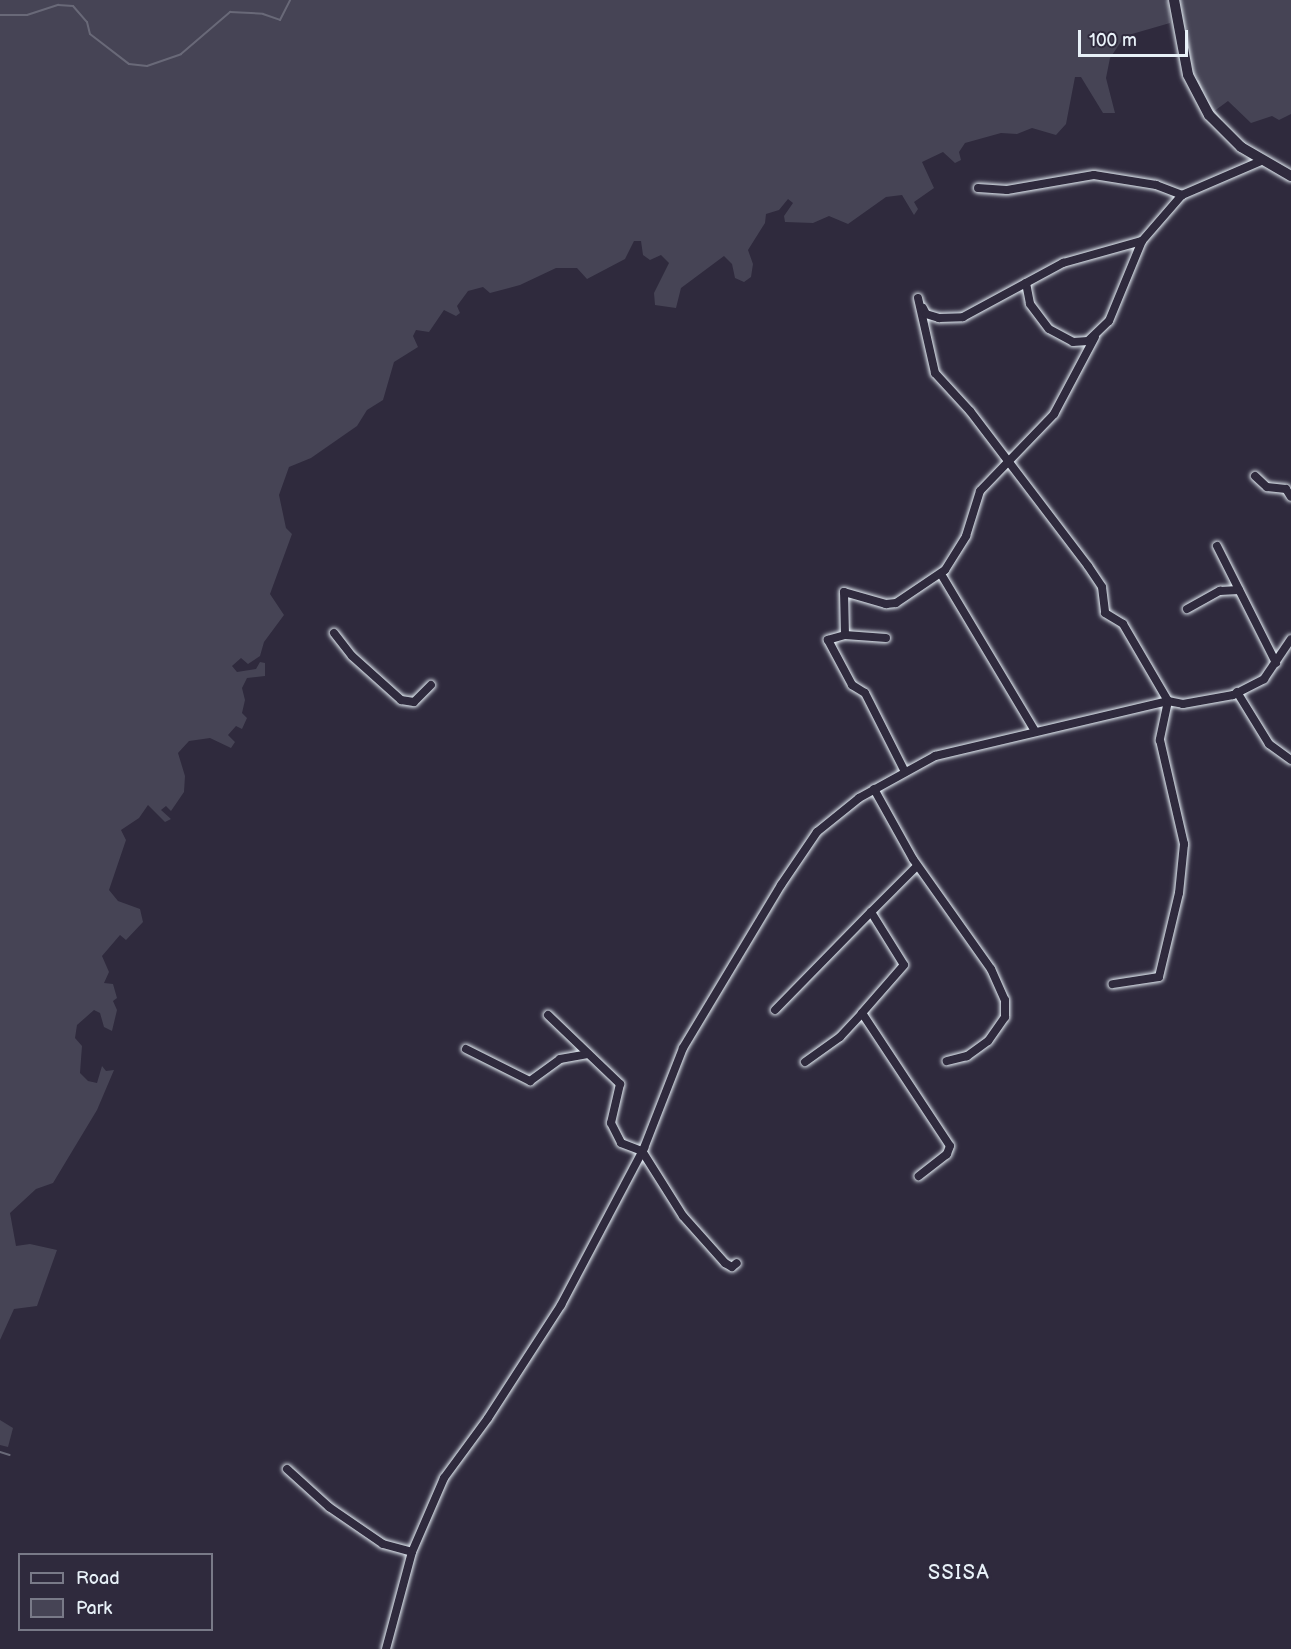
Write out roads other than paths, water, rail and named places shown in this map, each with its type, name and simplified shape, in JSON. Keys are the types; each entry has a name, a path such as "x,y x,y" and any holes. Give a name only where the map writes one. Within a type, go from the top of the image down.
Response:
{"main road":[{"path":"1174,0 1188,75 1197,96 1219,128 1261,161 1291,176"}],"street":[{"path":"845,635 844,592 886,604 897,603 941,573 966,536 980,491 1008,466 1067,395 1095,337 1109,321 1142,241 1182,195 1261,161"},
{"path":"978,188 1006,190 1094,175 1156,185 1182,195"},
{"path":"1113,984 1159,977 1179,893 1184,844 1160,740 1168,701 1136,641 1123,624 1105,612 1102,587 1088,566 1008,466 970,411 935,373 918,298 926,314 952,318 963,317 1081,256 1142,241"},
{"path":"1026,283 1030,304 1058,336 1073,342 1095,337"},
{"path":"1255,476 1267,487 1286,489 1291,497"},
{"path":"1216,546 1276,663"},
{"path":"941,573 1035,730"},
{"path":"1187,609 1220,591 1239,590"},
{"path":"334,633 352,656 401,700 414,702 431,685"},
{"path":"886,638 845,635 830,637 829,645 855,689 865,693 904,770"},
{"path":"386,1649 412,1552 444,1479 494,1409 561,1305 642,1151 683,1048 781,885 817,832 874,789 904,770 935,756 1035,730 1168,701 1203,701 1238,692 1264,679 1291,639"},
{"path":"1238,692 1269,744 1291,760"},
{"path":"874,789 917,866 992,969 1005,1000 1005,1017 988,1041 967,1056 947,1061"},
{"path":"775,1010 917,866"},
{"path":"805,1062 840,1037 904,965 871,912"},
{"path":"862,1013 950,1146 947,1154 918,1176"},
{"path":"548,1015 620,1084 611,1123 618,1138 625,1146 642,1151 683,1216 725,1263 732,1267 737,1263"},
{"path":"466,1049 530,1082 560,1059 588,1054"},
{"path":"286,1469 339,1515 383,1544 412,1552"}],"waterway":[{"path":"0,15 27,15 58,5 73,6 87,22 90,34 129,64 147,66 181,54 230,12 263,14 280,20 290,0"},
{"path":"1198,81 1202,90"},
{"path":"1207,101 1221,120"},
{"path":"0,1452 10,1455"}],"district":[{"name":"SSISA","path":"959,1573"}]}
